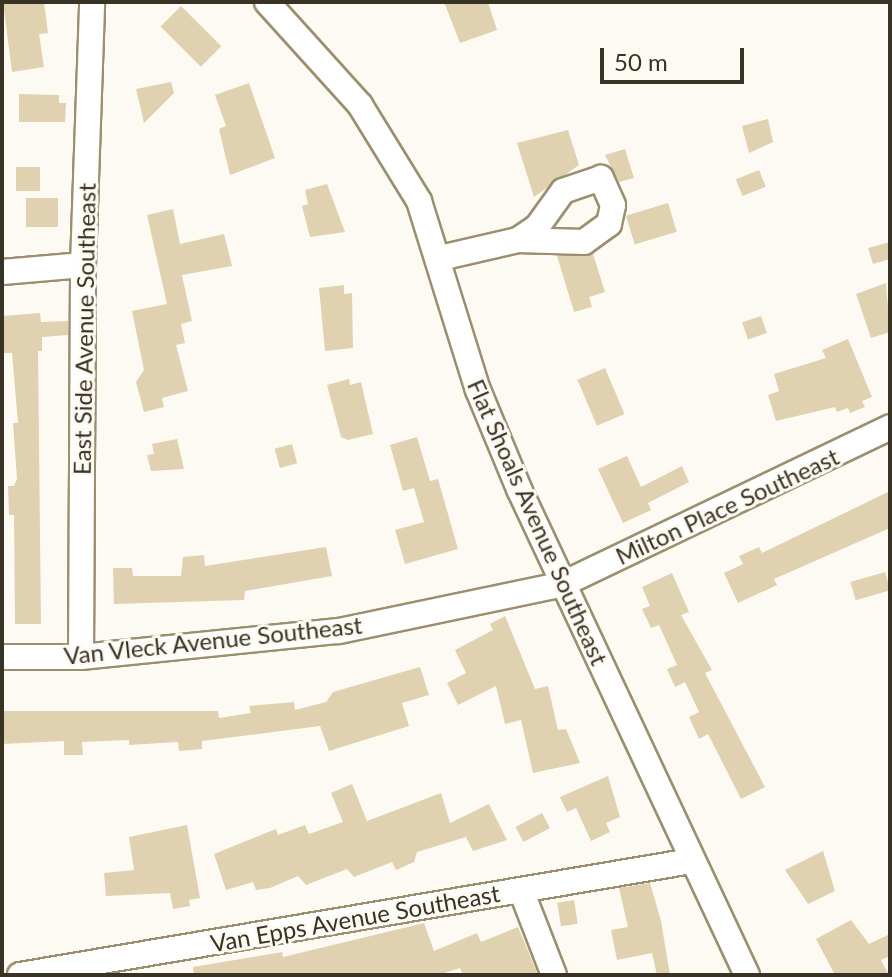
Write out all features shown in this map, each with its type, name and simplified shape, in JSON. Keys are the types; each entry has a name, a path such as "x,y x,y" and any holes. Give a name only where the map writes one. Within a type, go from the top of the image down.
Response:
{"street":[{"name":"East Side Avenue Southeast","path":"81,657 83,265 92,2"},
{"name":"Flat Shoals Avenue Southeast","path":"267,2 382,136 419,201 440,258 478,390 563,584 747,975"},
{"path":"440,258 518,240 584,242 609,224 613,205 601,178 563,191 537,227 518,240"},
{"path":"2,272 83,265"},
{"name":"Milton Place Southeast","path":"563,584 890,427"},
{"name":"Van Vleck Avenue Southeast","path":"2,657 81,657 339,631 563,584"},
{"name":"Van Epps Avenue Southeast","path":"20,975 691,861"},
{"path":"521,890 554,975"}],"building":[{"path":"3,2 44,2 48,33 39,34 44,67 12,72"},
{"path":"444,2 488,2 497,30 460,43"},
{"path":"181,6 221,46 201,67 160,27"},
{"path":"171,82 174,93 144,123 136,89"},
{"path":"249,83 275,158 230,175 219,129 226,126 215,95"},
{"path":"19,94 59,95 59,103 66,103 65,122 19,122"},
{"path":"768,119 773,142 749,153 742,126"},
{"path":"568,130 579,165 534,197 517,143"},
{"path":"625,149 634,178 619,182 605,155"},
{"path":"16,167 40,167 40,191 16,191"},
{"path":"759,170 766,187 743,196 736,179"},
{"path":"327,184 345,232 310,237 302,206 308,204 305,190"},
{"path":"26,198 58,198 58,227 26,227"},
{"path":"668,203 677,232 635,245 626,216"},
{"path":"173,209 180,244 224,234 232,266 182,275 192,321 181,324 185,343 176,345 188,391 162,398 164,407 144,412 136,382 144,370 132,311 167,304 147,215"},
{"path":"890,242 890,259 873,264 868,248"},
{"path":"593,254 605,292 589,297 592,307 574,312 557,256"},
{"path":"886,283 890,332 871,338 856,294"},
{"path":"344,285 344,294 352,293 353,348 325,351 319,288"},
{"path":"40,313 41,322 68,321 68,335 42,337 42,351 38,351 41,624 15,624 14,515 9,515 8,486 14,486 17,479 13,423 18,423 12,353 2,353 2,316"},
{"path":"761,316 767,333 748,340 742,323"},
{"path":"848,339 872,397 862,401 865,407 850,413 848,408 837,412 835,407 776,421 768,395 779,391 774,374 826,358 822,350"},
{"path":"605,368 625,414 597,426 577,380"},
{"path":"349,379 350,385 361,382 373,434 348,440 341,437 327,385"},
{"path":"417,437 430,481 438,479 458,549 405,564 395,530 424,522 414,488 403,491 390,445"},
{"path":"177,439 184,469 151,471 147,455 154,454 152,444"},
{"path":"292,444 297,463 280,468 275,449"},
{"path":"627,456 641,487 682,466 689,482 648,503 651,510 623,523 598,469"},
{"path":"890,491 890,528 774,579 777,585 738,603 724,573 743,564 739,556 759,547 762,553"},
{"path":"326,547 332,576 245,591 244,600 114,604 113,568 132,568 133,576 181,576 183,557 204,555 205,566"},
{"path":"885,572 890,590 856,600 850,582"},
{"path":"672,573 689,612 681,615 712,670 705,673 765,787 741,799 708,734 699,739 689,717 699,712 685,682 675,687 667,669 677,665 659,625 651,628 642,609 650,606 642,587"},
{"path":"505,616 535,689 548,686 558,730 566,729 580,763 533,773 521,720 505,724 496,686 458,705 447,683 466,673 455,650 493,630 490,624"},
{"path":"420,667 429,695 402,703 409,726 329,751 320,726 202,741 202,749 179,751 178,742 129,745 129,740 82,742 83,755 64,755 64,741 2,744 2,711 218,711 219,718 251,713 249,706 294,702 295,710 326,702 333,692"},
{"path":"608,776 620,817 606,823 610,832 591,841 576,808 567,812 560,797"},
{"path":"352,784 367,821 441,793 450,823 489,804 507,840 473,851 466,837 417,852 414,862 396,870 392,862 354,877 347,869 306,885 298,876 270,888 256,890 253,882 226,890 214,854 276,829 278,835 305,825 309,834 343,822 331,793"},
{"path":"542,813 550,828 523,842 516,827"},
{"path":"187,825 200,898 189,900 190,906 173,909 170,893 106,896 104,873 134,870 129,837"},
{"path":"823,851 835,891 808,904 785,870"},
{"path":"650,883 661,921 670,975 657,975 652,953 617,960 611,930 628,927 619,888"},
{"path":"574,900 578,924 561,926 557,903"},
{"path":"851,920 869,944 890,934 890,956 881,960 889,975 835,975 816,939"},
{"path":"424,923 434,951 477,933 481,942 518,927 538,975 463,975 460,968 438,975 194,975 193,967 282,952 283,957"}]}
